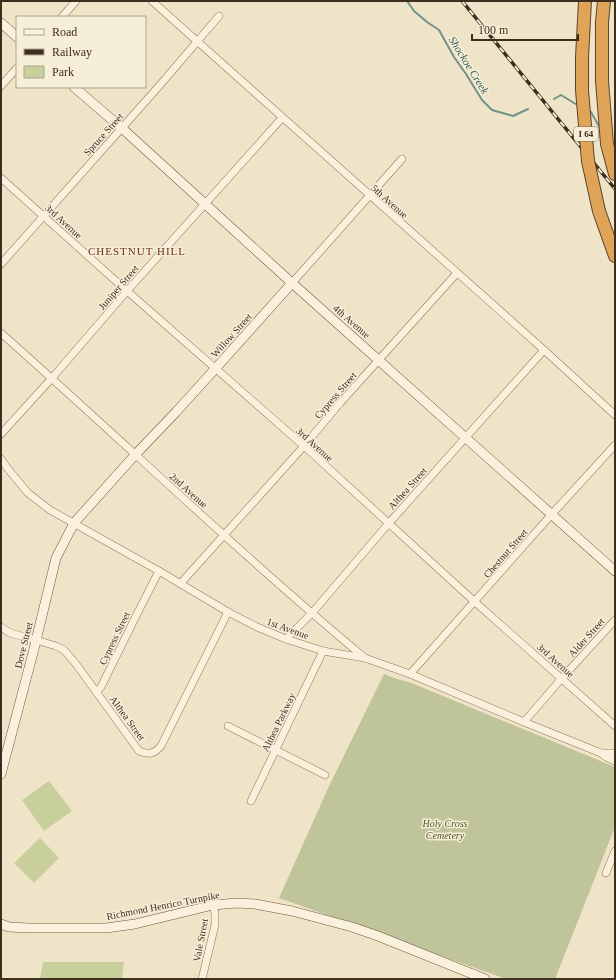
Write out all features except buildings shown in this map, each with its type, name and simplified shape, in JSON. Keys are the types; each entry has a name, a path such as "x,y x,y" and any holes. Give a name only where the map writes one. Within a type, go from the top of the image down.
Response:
{"highway":[{"name":"I 64","path":"585,1 582,90 588,161 599,211 615,256"},
{"name":"I 64","path":"604,1 602,22 602,81 607,144 615,174"}],"street":[{"path":"63,16 76,1"},
{"name":"5th Avenue","path":"152,1 544,350 615,416"},
{"name":"Spruce Street","path":"1,264 122,129 219,16"},
{"path":"1,23 16,36"},
{"path":"1,86 16,69"},
{"name":"4th Avenue","path":"75,88 615,571"},
{"name":"Juniper Street","path":"1,434 282,118"},
{"name":"Willow Street","path":"74,523 215,369 402,159"},
{"name":"3rd Avenue","path":"1,178 43,217 304,446 475,602 615,726"},
{"name":"Cypress Street","path":"180,584 456,273"},
{"name":"2nd Avenue","path":"1,333 223,534 365,658"},
{"name":"Althea Street","path":"286,639 312,613 389,523 544,350"},
{"name":"Chestnut Street","path":"410,674 615,445"},
{"name":"1st Avenue","path":"1,459 28,493 50,510 159,571 228,612 257,627 286,639 323,651 365,658 410,674 601,753 615,761"},
{"name":"Dove Street","path":"1,774 56,558 74,523"},
{"name":"Cypress Street","path":"96,692 101,687 159,571"},
{"name":"Althea Street","path":"1,627 10,633 56,646 64,650 76,664 139,751 146,754 152,753 161,746 228,612"},
{"name":"Alder Street","path":"524,722 615,620"},
{"name":"Althea Parkway","path":"251,801 323,651"},
{"path":"228,726 324,775"},
{"name":"1st Avenue","path":"601,753 615,753"},
{"path":"606,873 615,851"},
{"name":"Richmond Henrico Turnpike","path":"1,924 17,928 116,928 213,905 237,903 255,904 285,909 352,927 485,979"},
{"name":"Vale Street","path":"202,979 215,925 213,905"}],"green space":[{"name":"Holy Cross Cemetery","path":"384,674 409,682 615,767 615,827 555,979 506,979 279,898 329,786"},
{"path":"49,781 72,811 44,831 22,800"},
{"path":"40,838 59,858 34,883 14,863"},
{"path":"43,962 124,962 122,979 40,979"}],"waterway":[{"name":"Shockoe Creek","path":"407,1 414,11 439,30 454,57 482,100 492,110 513,116 528,109"},
{"name":"Shockoe Creek","path":"554,99 561,95 579,106"},
{"name":"Shockoe Creek","path":"588,111 591,112 601,130"}],"railway":[{"path":"462,1 615,189"}],"district":[{"name":"CHESTNUT HILL","path":"137,251"}]}
